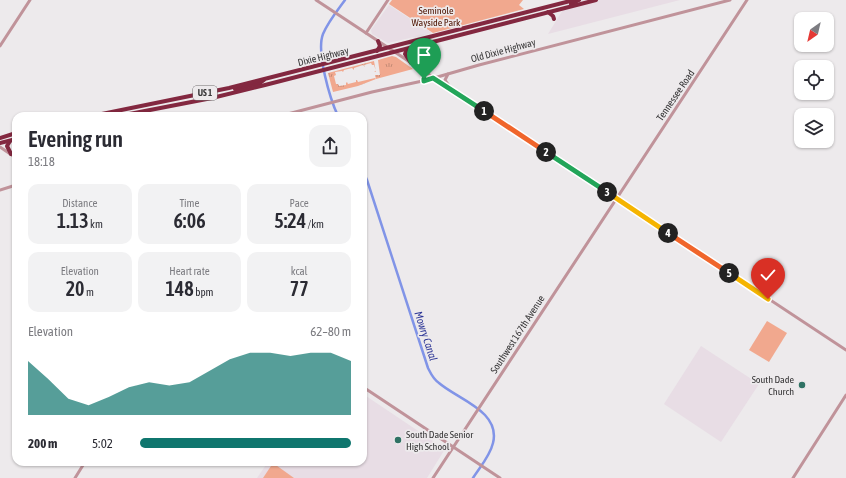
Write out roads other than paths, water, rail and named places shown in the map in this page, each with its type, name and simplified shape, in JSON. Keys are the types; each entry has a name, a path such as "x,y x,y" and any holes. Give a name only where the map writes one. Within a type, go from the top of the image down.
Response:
{"highway":[{"name":"US 1","path":"566,2 574,0"},
{"path":"561,9 579,0"},
{"name":"US 1","path":"546,13 596,0"},
{"name":"Dixie Highway","path":"111,112 158,103 320,66 566,2"},
{"path":"554,19 553,16 546,13 548,9 562,5 566,2"},
{"name":"Dixie Highway","path":"137,112 230,94 546,13"},
{"path":"479,30 481,27 506,20 514,16"},
{"path":"442,40 450,35 473,29 475,25"},
{"path":"395,52 401,47 434,38 441,34"},
{"path":"377,51 380,46 378,41"},
{"path":"345,65 350,61 385,52 389,48"},
{"path":"407,49 405,54 411,63"},
{"path":"265,85 270,81 292,75 299,71"},
{"path":"230,94 236,89 262,82 264,79"},
{"path":"129,112 158,103"},
{"path":"0,138 12,135"},
{"path":"0,143 10,141"},
{"path":"10,141 7,146 11,154"}],"street":[{"path":"0,46 30,0"},
{"path":"316,0 846,350"},
{"path":"366,33 388,0"},
{"name":"Old Dixie Highway","path":"300,112 330,103 424,81 730,0"},
{"name":"Tennessee Road","path":"616,198 747,0"},
{"path":"424,81 425,72"},
{"path":"448,74 445,80 451,89"},
{"path":"0,147 11,154"},
{"path":"0,190 12,186"},
{"name":"Southwest 167th Avenue","path":"432,478 616,198"},
{"path":"367,390 500,478"},
{"path":"793,478 846,395"},
{"path":"75,478 82,466"}],"waterway":[{"name":"Mowry Canal","path":"336,112 331,99 325,75 321,52 321,42 327,25 345,0"},
{"name":"Mowry Canal","path":"367,180 430,372 434,378 447,389 476,407 484,414 490,422 494,432 492,448 473,478"}],"place":[{"name":"South Dade Church","path":"802,385"},
{"name":"South Dade Senior High School","path":"398,440"}],"park label":[{"name":"Seminole Wayside Park","path":"436,16"}]}
